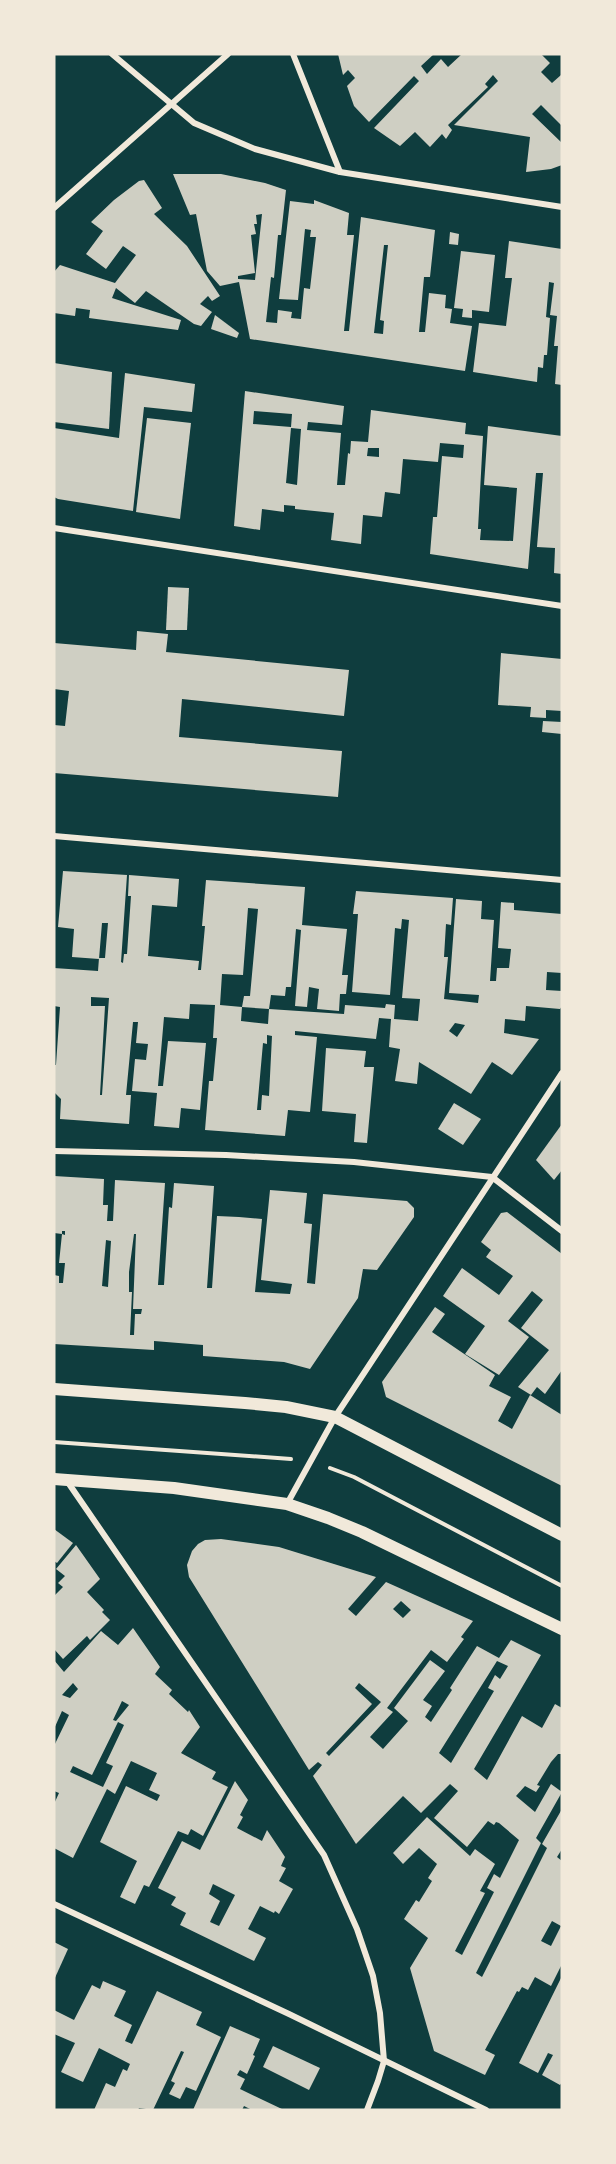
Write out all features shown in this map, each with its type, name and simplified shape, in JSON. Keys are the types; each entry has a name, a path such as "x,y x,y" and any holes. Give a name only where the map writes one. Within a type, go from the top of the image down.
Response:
{"main road":[{"path":"54,1389 245,1402 286,1407 334,1417 562,1535"},
{"path":"60,1480 174,1488 287,1504 362,1532 562,1629"}],"street":[{"path":"112,54 194,123 255,148 340,172 562,207"},
{"path":"54,208 228,54"},
{"path":"293,54 340,172"},
{"path":"54,528 562,606"},
{"path":"54,836 562,880"},
{"path":"287,1504 334,1417 562,1072"},
{"path":"54,1150 226,1155 354,1162 492,1177 562,1231"},
{"path":"60,1480 324,1856 357,1929 373,1977 380,2013 384,2061 367,2110"},
{"path":"54,1904 486,2110"}],"building":[{"path":"338,54 434,54 421,66 427,74 441,59 448,67 462,54 541,54 550,63 541,72 552,83 562,76 562,126 541,105 532,114 562,143 562,165 551,169 526,172 530,137 454,125 498,81 493,75 485,84 488,87 448,125 452,130 446,139 442,134 430,147 415,132 400,146 374,128 419,81 414,76 369,122 354,106 347,86 355,78 348,70 343,75"},
{"path":"173,174 221,174 286,190 266,322 277,323 278,310 292,312 291,318 301,319 304,288 310,289 316,237 310,237 311,230 305,229 298,300 279,299 290,201 314,204 314,200 349,213 347,235 354,235 344,331 349,331 361,217 435,230 430,277 424,277 419,332 425,332 429,293 446,295 445,308 452,309 450,323 472,326 465,371 250,339 239,282 220,286 207,271 196,214 190,215","holes":["262,214 255,280 238,279 238,276 255,273 251,235 256,234 254,224 257,224 256,215","384,245 388,245 380,320 384,321 383,334 374,333"]},
{"path":"144,180 162,208 154,214 187,246 220,296 212,301 208,296 200,304 212,312 201,326 194,324 146,291 135,303 116,288 112,298 181,320 178,330 89,318 90,310 76,308 75,316 54,313 54,272 60,265 115,283 136,255 123,246 106,269 86,254 103,231 91,222 114,200 139,181"},
{"path":"450,232 459,234 458,245 449,244"},
{"path":"509,241 562,249 562,385 555,384 558,346 554,346 557,316 550,315 554,283 549,282 546,317 550,318 547,355 544,355 543,368 538,367 537,382 473,372 479,323 506,326 512,278 505,278"},
{"path":"461,251 495,255 489,312 472,310 472,318 462,317 463,309 454,308"},
{"path":"215,315 239,333 237,338 211,329"},
{"path":"54,363 112,372 109,429 54,422"},
{"path":"125,373 195,384 192,412 144,407 133,511 54,497 54,428 119,438"},
{"path":"245,391 344,406 342,425 308,422 307,430 341,433 337,485 345,485 351,441 368,442 371,410 466,423 465,434 483,436 478,529 481,529 480,540 513,541 517,488 484,485 488,426 562,436 562,574 554,573 555,548 537,547 543,473 536,473 528,569 430,554 433,517 437,517 442,456 463,458 464,445 440,443 438,462 403,459 400,494 385,492 382,517 363,515 361,544 331,540 334,513 295,509 295,506 284,505 284,512 262,509 260,530 234,526","holes":["254,411 292,414 291,427 253,424","291,428 301,429 297,485 286,483","368,448 379,448 379,457 367,456"]},
{"path":"147,418 191,423 180,519 136,512"},
{"path":"168,587 189,588 187,630 166,630"},
{"path":"137,631 168,634 166,652 349,670 344,716 182,699 179,737 342,751 338,797 54,773 54,725 65,726 69,691 54,689 54,643 136,650"},
{"path":"501,653 562,659 562,711 546,710 546,718 530,717 531,707 498,705"},
{"path":"543,721 562,722 562,734 542,732"},
{"path":"63,871 127,875 121,962 123,963 124,954 127,954 131,896 128,896 129,875 179,879 177,907 152,905 148,956 199,961 198,970 201,970 206,880 305,887 302,925 347,929 342,975 348,975 346,994 340,994 339,1011 317,1009 319,989 309,987 307,1007 295,1006 301,930 296,929 291,987 286,987 285,996 271,995 269,1009 344,1014 345,1005 385,1008 386,1004 395,1005 394,1019 418,1021 420,999 402,998 409,920 402,919 401,929 395,928 390,995 352,992 358,914 353,914 356,891 453,898 451,925 446,924 444,957 448,957 444,999 478,1003 479,995 449,993 456,899 482,901 481,919 494,920 490,981 496,981 497,968 509,968 511,949 498,948 501,902 514,903 514,910 562,914 562,973 547,972 546,990 562,991 562,1006 560,1009 526,1006 525,1021 505,1019 504,1033 539,1039 512,1075 492,1062 471,1094 419,1062 417,1084 395,1081 400,1049 389,1047 391,1019 379,1018 376,1039 295,1031 295,1035 317,1037 310,1112 288,1110 285,1136 205,1130 209,1081 213,1081 217,1038 213,1038 215,1005 190,1004 189,1019 164,1017 158,1086 163,1086 168,1041 206,1043 200,1110 181,1108 179,1128 154,1126 157,1093 132,1091 135,1059 146,1060 148,1044 136,1043 138,1022 133,1022 126,1095 131,1095 129,1124 60,1119 61,1099 54,1092 54,1065 56,1065 60,1007 54,1006 54,968 98,971 99,959 72,957 74,929 58,927","holes":["248,908 258,909 250,996 244,996 242,1007 220,1005 222,974 243,975","102,923 108,923 105,958 99,958","91,997 109,998 102,1095 100,1095 105,1006 91,1006","242,1007 269,1009 268,1024 241,1021","455,1023 465,1025 457,1037 449,1031","267,1035 272,1036 269,1096 262,1095 261,1110 257,1110 263,1043 267,1044"]},
{"path":"326,1048 366,1051 364,1067 374,1067 367,1143 354,1142 356,1114 322,1111"},
{"path":"454,1103 481,1119 463,1145 438,1129"},
{"path":"562,1124 562,1170 554,1180 536,1160"},
{"path":"54,1176 104,1179 103,1205 108,1205 107,1221 113,1221 115,1180 165,1183 158,1285 164,1285 169,1207 172,1208 174,1183 214,1186 207,1288 212,1288 217,1216 239,1217 262,1219 255,1292 290,1294 292,1284 261,1280 270,1190 307,1193 304,1223 312,1224 307,1283 315,1284 323,1194 407,1201 414,1208 414,1217 377,1270 363,1269 358,1298 310,1369 284,1362 203,1356 203,1345 154,1341 154,1350 54,1344 54,1275 59,1276 59,1283 63,1283 65,1263 59,1263 62,1234 54,1233","holes":["134,1234 136,1234 133,1309 142,1309 141,1314 135,1314 134,1335 130,1335 132,1292 129,1292 129,1272","106,1240 111,1241 108,1287 102,1286"]},
{"path":"507,1212 562,1254 562,1370 545,1394 537,1387 531,1395 518,1387 549,1350 521,1328 543,1300 532,1291 508,1321 529,1337 499,1375 465,1354 485,1326 443,1296 462,1268 499,1295 513,1276 486,1257 491,1250 481,1242 501,1213"},
{"path":"435,1307 445,1314 432,1332 495,1375 489,1386 511,1397 498,1421 512,1429 530,1395 562,1415 562,1486 386,1397 382,1382"},
{"path":"54,1529 73,1543 57,1563 54,1561"},
{"path":"221,1539 279,1547 376,1577 348,1609 356,1616 386,1582 473,1621 461,1637 464,1639 447,1662 431,1650 387,1708 393,1712 370,1737 383,1749 408,1721 394,1708 430,1660 445,1671 423,1700 432,1706 425,1717 431,1722 477,1646 499,1658 511,1640 541,1655 474,1769 487,1780 522,1716 542,1728 555,1704 562,1708 562,1754 558,1754 551,1762 537,1785 540,1786 536,1792 525,1786 516,1796 535,1812 551,1784 562,1792 536,1838 541,1843 476,1973 482,1977 547,1848 542,1844 562,1809 562,1849 557,1857 562,1861 562,1964 551,1986 535,1977 528,1990 522,1987 519,1992 517,1991 485,2050 495,2055 485,2075 434,2051 410,1968 428,1938 404,1919 416,1900 419,1902 432,1881 428,1878 437,1864 419,1848 403,1864 393,1853 427,1817 470,1856 475,1849 495,1864 480,1891 485,1893 455,1951 462,1955 494,1892 487,1888 494,1874 500,1878 519,1840 499,1823 496,1822 494,1825 488,1821 467,1847 434,1818 458,1791 450,1784 421,1813 403,1796 356,1844 313,1776 322,1765 318,1762 309,1770 189,1577 187,1565 192,1551 205,1540","holes":["401,1601 411,1610 403,1618 393,1609","497,1661 508,1666 500,1679 495,1675 488,1688 494,1691 451,1763 439,1753","359,1683 381,1702 329,1756 326,1753 372,1704 355,1688","552,1921 561,1926 551,1946 541,1941"]},
{"path":"76,1545 100,1579 87,1592 110,1620 90,1640 87,1636 63,1659 54,1649 54,1596 63,1587 58,1583 65,1576 56,1569"},
{"path":"133,1628 160,1667 155,1674 172,1690 169,1694 188,1712 189,1710 200,1727 181,1753 216,1772 212,1779 228,1787 203,1836 191,1829 188,1835 178,1831 149,1887 144,1885 135,1904 120,1897 137,1861 100,1842 126,1786 157,1801 160,1795 149,1790 157,1773 131,1761 115,1794 107,1789 73,1858 54,1848 54,1804 59,1793 54,1791 54,1746 69,1715 62,1711 54,1729 54,1660 64,1672 101,1631 118,1645","holes":["73,1683 78,1689 70,1698 62,1695","122,1701 129,1705 116,1721 113,1720","118,1722 124,1725 106,1763 113,1766 103,1787 70,1772 73,1766 92,1775"]},
{"path":"235,1781 248,1800 240,1815 243,1817 237,1828 262,1841 267,1830 285,1857 281,1866 286,1868 279,1881 293,1889 279,1914 260,1906 248,1929 266,1938 254,1961 180,1925 186,1913 171,1905 176,1897 158,1888 182,1841 200,1850","holes":["213,1884 235,1895 219,1926 210,1922 220,1901 209,1894"]},
{"path":"54,1942 68,1949 54,1980"},
{"path":"562,1976 562,2082 560,2085 542,2075 553,2055 548,2053 538,2073 519,2063"},
{"path":"103,1981 126,1991 114,2016 132,2025 125,2041 132,2044 157,1991 202,2012 196,2025 221,2037 196,2091 186,2087 180,2099 169,2094 175,2083 171,2081 184,2052 181,2051 153,2110 139,2108 138,2110 94,2110 106,2083 115,2087 123,2069 127,2071 130,2064 99,2048 83,2082 61,2072 75,2043 54,2034 54,2010 74,2020 92,1985 100,1989"},
{"path":"230,2026 260,2039 247,2074 240,2070 237,2075 245,2079 240,2089 284,2110 252,2110 244,2106 242,2110 193,2110"},
{"path":"273,2046 320,2068 309,2090 263,2067"}]}
